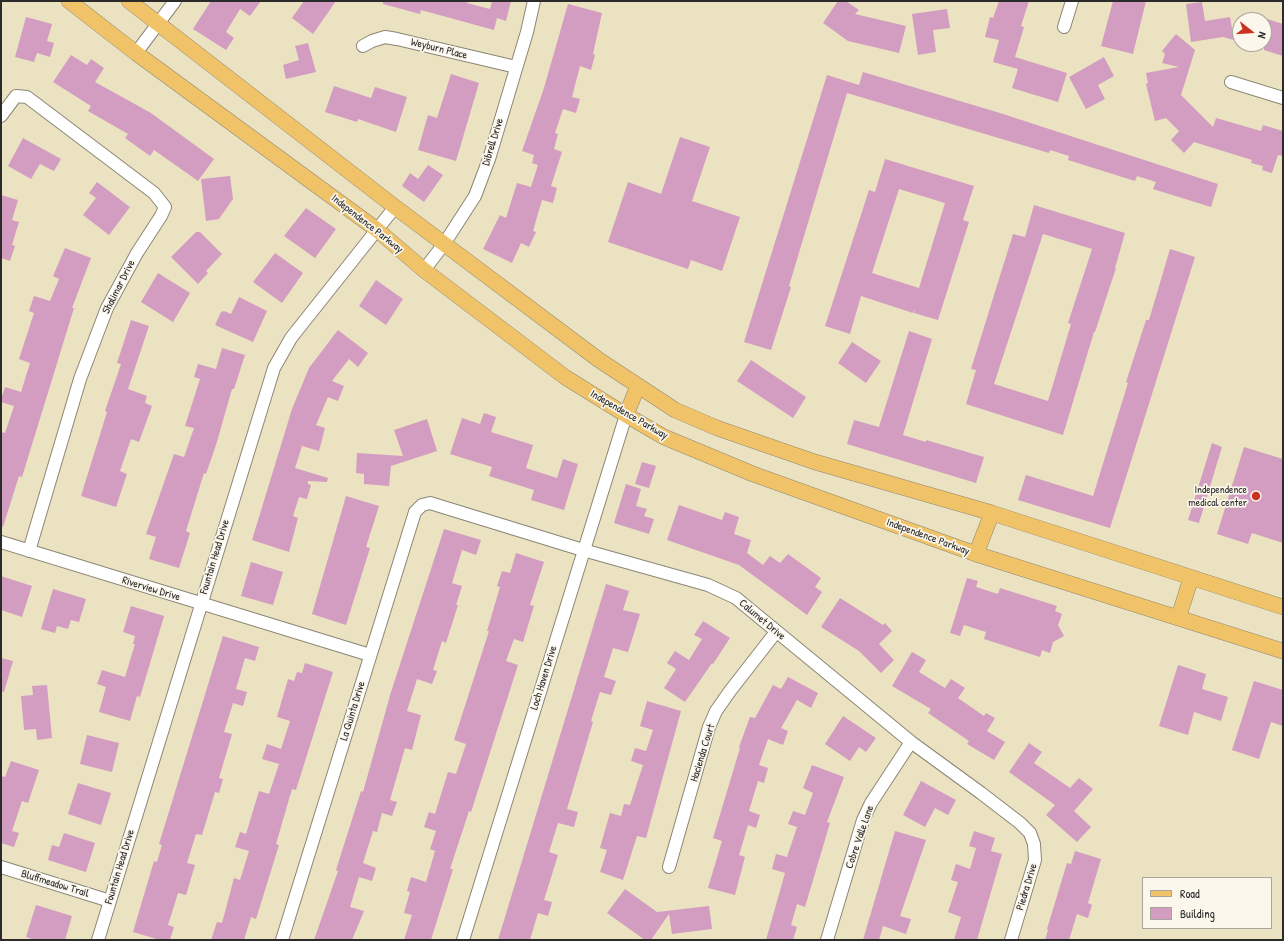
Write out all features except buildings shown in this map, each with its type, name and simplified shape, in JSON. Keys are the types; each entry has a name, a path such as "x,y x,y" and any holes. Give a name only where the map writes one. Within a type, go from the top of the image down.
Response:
{"main road":[{"name":"Independence Parkway","path":"69,1 136,53 376,230 424,270 565,377 626,415 664,436 709,457 976,554 1179,616 1283,651"},
{"path":"129,1 444,244 599,360 675,410 717,428 815,462 992,513 1283,607"},
{"path":"626,415 638,386"},
{"path":"976,554 992,513"},
{"path":"1179,616 1191,578"}],"street":[{"path":"136,53 175,1"},
{"name":"Dibrell Drive","path":"424,270 444,244 475,196 489,159 534,1"},
{"path":"1064,26 1072,1"},
{"name":"Weyburn Place","path":"363,46 372,41 385,37 516,67"},
{"path":"1232,82 1283,98"},
{"name":"Shalimar Drive","path":"1,116 16,96 26,97 154,192 165,207 161,216 137,253 107,308 80,379 29,551"},
{"name":"Fountain Head Drive","path":"98,940 274,368 290,338 395,206"},
{"name":"Loch Haven Drive","path":"464,940 583,550 626,415"},
{"name":"La Quinta Drive","path":"282,940 414,512 424,504 430,503 442,507"},
{"name":"Calumet Drive","path":"442,507 583,550 708,585 736,598 911,742 981,793 1020,823 1030,833"},
{"name":"Riverview Drive","path":"1,542 201,605 370,655"},
{"name":"Hacienda Court","path":"669,867 709,727 716,712 730,691 776,632"},
{"name":"Cobre Valle Lane","path":"827,940 863,820 871,803 911,742"},
{"name":"Piedra Drive","path":"1010,940 1035,860 1034,844 1030,833"},
{"name":"Bluffmeadow Trail","path":"1,867 110,901"}],"place":[{"name":"Independence medical center","path":"1256,496"}]}
